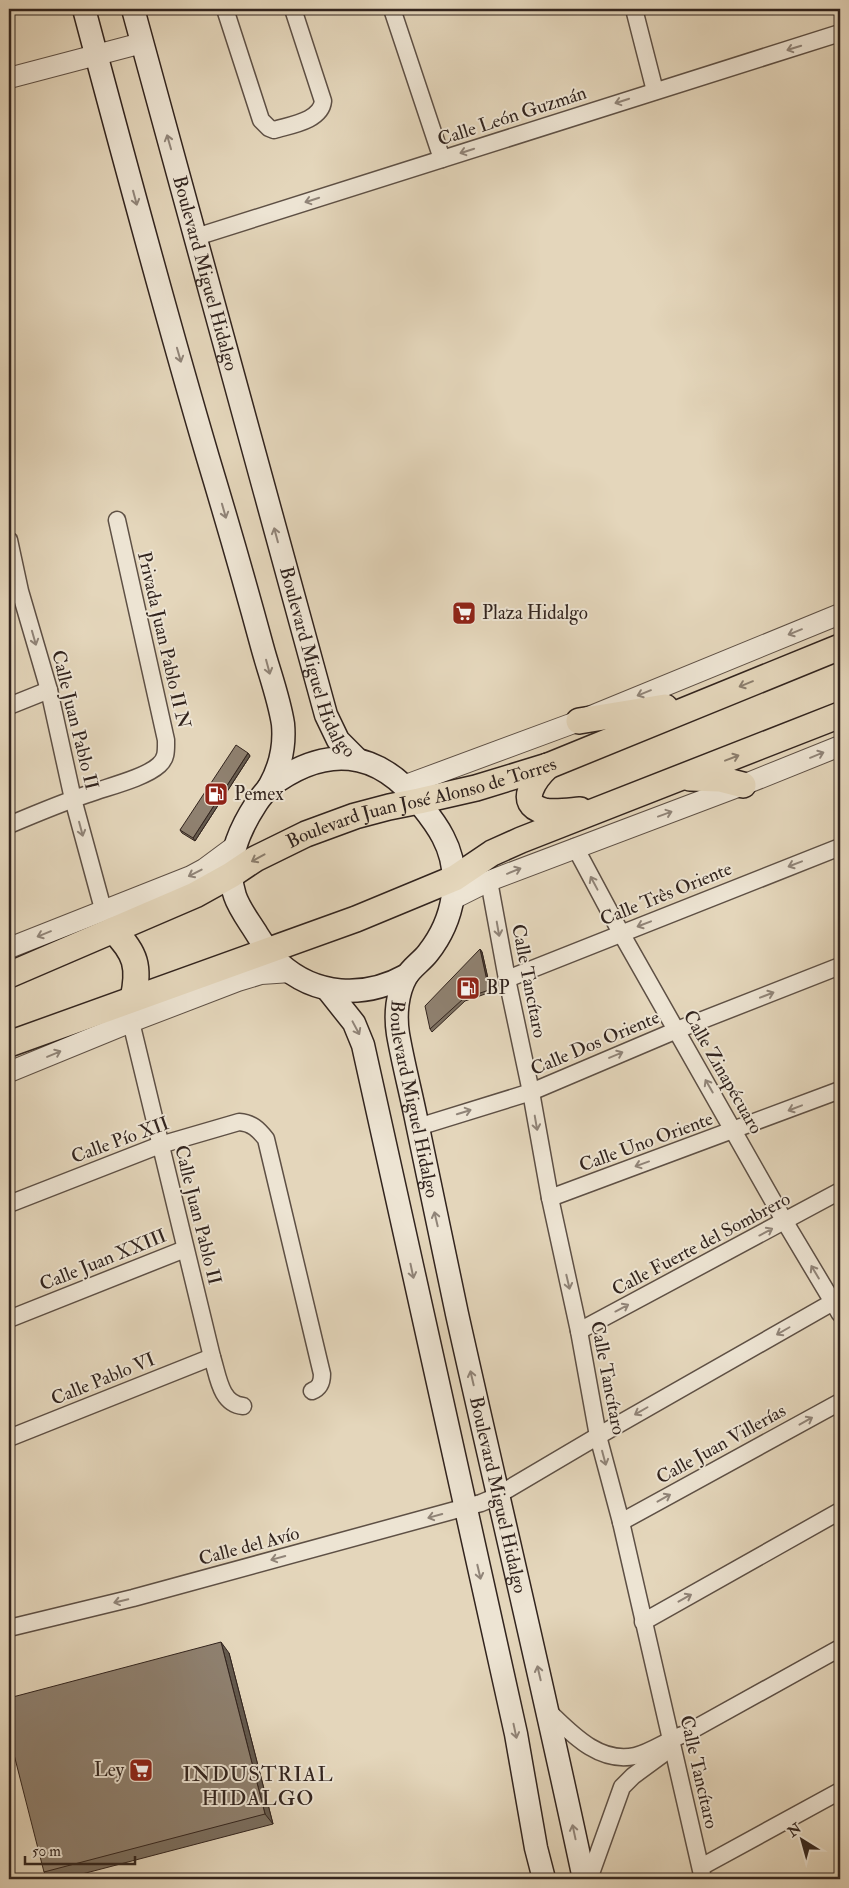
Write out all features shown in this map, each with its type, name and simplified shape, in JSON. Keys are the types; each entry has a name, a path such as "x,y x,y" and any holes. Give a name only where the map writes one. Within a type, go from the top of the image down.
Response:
{"main road":[{"path":"84,9 282,722 283,750 278,768 269,787 249,816 235,846 231,875 235,896 267,950 290,972 314,986 351,990 371,988 388,985 407,975"},
{"name":"Boulevard Miguel Hidalgo","path":"133,9 326,715 338,740 356,759 376,766 412,793 444,838 450,853 454,888 441,931 434,946 407,975 397,1006 397,1032 418,1127 424,1164 548,1711 584,1879"},
{"name":"Boulevard Juan José Alonso de Torres","path":"9,975 108,920 168,908 231,875 255,859 306,834 389,806 412,793 476,788 548,766 840,647"},
{"path":"579,721 711,698"},
{"path":"132,1010 267,950 454,888 482,860 504,847 840,715"},
{"path":"269,787 287,774 314,763 341,758 356,759"},
{"path":"548,766 534,780 530,791 529,797 534,806 546,811 598,809"},
{"path":"678,779 706,778 744,784"},
{"path":"108,920 128,947 134,960 137,980 132,1010"},
{"name":"Boulevard Miguel Hidalgo","path":"328,988 354,1023 363,1045 464,1508 516,1734 536,1848 544,1879"},
{"path":"9,1044 132,1010 208,992"}],"street":[{"path":"226,9 261,120 274,130 315,116 322,107 323,101 293,9"},
{"path":"392,9 442,160"},
{"path":"634,9 655,91"},
{"name":"Calle León Guzmán","path":"196,237 840,34"},
{"path":"9,78 142,43"},
{"name":"Privada Juan Pablo II N","path":"9,825 73,799 145,774 160,765 166,752 166,740 116,520"},
{"name":"Calle Juan Pablo II","path":"9,540 15,593 49,690 73,799 108,920"},
{"path":"412,793 579,721 840,614"},
{"path":"9,706 49,690"},
{"path":"454,888 489,881 840,746"},
{"name":"Boulevard Juan José Alonso de Torres","path":"9,948 108,920 204,869 235,846"},
{"name":"Calle Zinapécuaro","path":"575,847 785,1222 838,1305"},
{"name":"Calle Três Oriente","path":"507,979 621,932 840,847"},
{"name":"Calle Tancítaro","path":"489,881 550,1198 580,1331 598,1436 621,1522 643,1622 676,1740 702,1873"},
{"name":"Calle Dos Oriente","path":"418,1127 531,1092 677,1030 840,966"},
{"path":"208,992 254,976 290,972"},
{"path":"9,1072 132,1010"},
{"name":"Calle Juan Pablo II","path":"132,1010 160,1145 212,1357 226,1399 235,1405 243,1406"},
{"name":"Calle Uno Oriente","path":"550,1198 840,1090"},
{"name":"Calle Pío XII","path":"9,1204 160,1145 238,1122 247,1122 259,1130 266,1139 322,1374 320,1385 312,1391"},
{"name":"Calle Fuerte del Sombrero","path":"580,1331 840,1191"},
{"name":"Calle Juan XXIII","path":"9,1319 185,1249"},
{"name":"Calle del Avío","path":"9,1628 133,1598 481,1503 498,1495 598,1436 838,1305"},
{"name":"Calle Pablo VI","path":"9,1438 212,1357"},
{"name":"Calle Juan Villerías","path":"621,1522 840,1402"},
{"path":"643,1622 840,1511"},
{"path":"548,1711 571,1732 601,1754 620,1758 635,1756 676,1740 840,1648"},
{"path":"589,1879 622,1787 676,1740"},
{"path":"702,1873 840,1791"}],"building":[{"name":"Pemex","path":"236,745 248,753 193,838 180,830"},
{"name":"BP","path":"480,949 489,990 463,999 430,1029 425,1006"},
{"name":"Ley","path":"221,1642 265,1814 44,1872 9,1735 9,1698"}],"place":[{"name":"Plaza Hidalgo","path":"464,613"},
{"name":"Pemex","path":"216,794"},
{"name":"BP","path":"468,988"},
{"name":"Ley","path":"141,1770"}],"district":[{"name":"INDUSTRIAL HIDALGO","path":"258,1786"}]}
